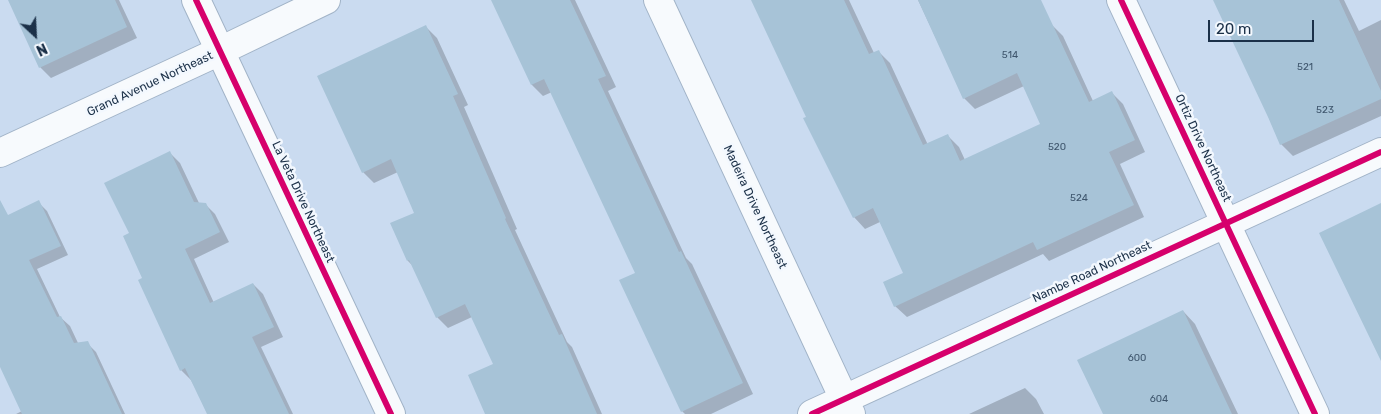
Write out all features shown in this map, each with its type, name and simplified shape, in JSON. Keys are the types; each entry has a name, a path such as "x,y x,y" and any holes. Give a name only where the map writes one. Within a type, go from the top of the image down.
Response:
{"street":[{"name":"La Veta Drive Northeast","path":"196,0 391,414"},
{"name":"Grand Avenue Northeast","path":"0,153 326,0"},
{"name":"Madeira Drive Northeast","path":"658,0 848,407"},
{"name":"Ortiz Drive Northeast","path":"1121,0 1315,414"},
{"name":"Nambe Road Northeast","path":"812,414 848,407 1225,222 1381,152"}],"building":[{"path":"8,0 115,0 127,27 39,68"},
{"path":"491,0 570,0 606,76 598,79 743,383 681,412 619,280 635,273 544,79 531,85"},
{"path":"751,0 844,0 869,54 879,50 923,145 948,134 960,161 1040,124 1017,73 963,99 918,0 1041,0 1089,102 1112,91 1135,140 1109,152 1134,205 1037,250 1033,242 894,307 883,282 903,273 873,208 853,218 803,118 806,117"},
{"path":"1213,0 1339,0 1381,91 1381,99 1280,145"},
{"path":"426,25 458,94 453,96 505,219 559,335 562,334 597,414 485,414 468,375 493,364 465,304 436,318 390,223 414,213 391,159 362,173 317,76"},
{"path":"170,151 194,202 206,203 220,232 185,249 210,303 253,283 274,327 252,337 289,414 207,414 185,368 180,371 138,280 142,278 123,236 129,233 104,183"},
{"path":"0,200 8,215 39,200 61,246 29,260 57,317 61,316 74,343 88,341 122,414 22,414 0,367"},
{"path":"1381,203 1381,361 1319,233"},
{"path":"1183,310 1232,414 1103,414 1077,360"}],"cycle path":[{"path":"196,0 391,414"},
{"path":"1121,0 1315,414"},
{"path":"812,414 1381,152"}]}
